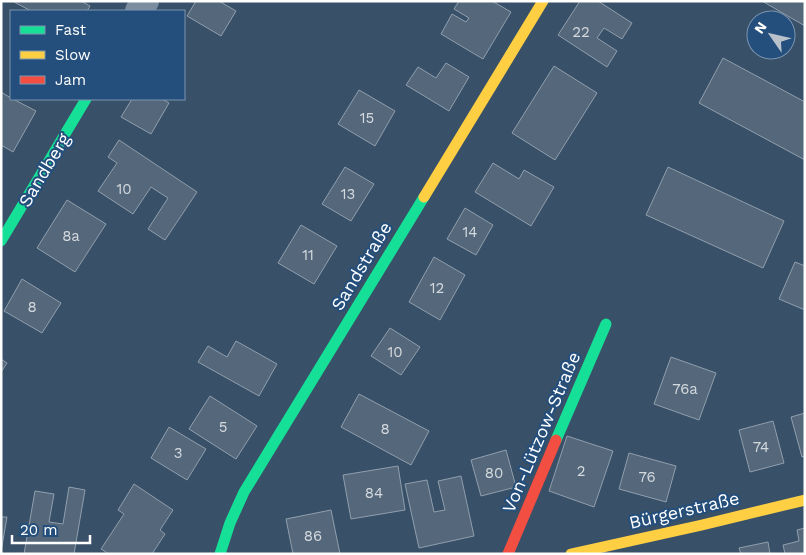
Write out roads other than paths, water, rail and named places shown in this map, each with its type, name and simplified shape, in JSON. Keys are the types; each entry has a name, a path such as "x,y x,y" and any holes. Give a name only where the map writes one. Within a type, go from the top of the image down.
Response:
{"street":[{"name":"Sandstraße","path":"220,554 230,523 244,492 543,1"},
{"name":"Sandberg","path":"1,240 85,100"},
{"name":"Von-Lützow-Straße","path":"508,554 606,324"},
{"name":"Bürgerstraße","path":"570,554 805,500"}]}
